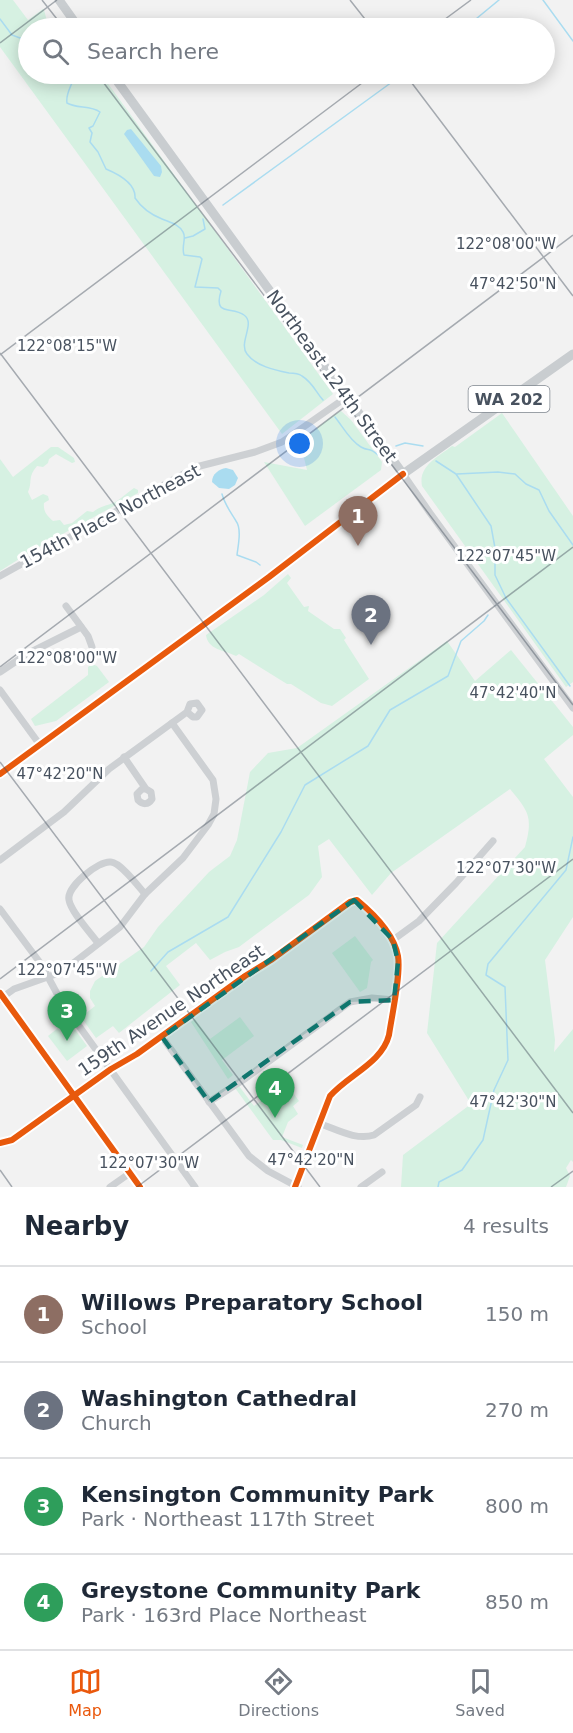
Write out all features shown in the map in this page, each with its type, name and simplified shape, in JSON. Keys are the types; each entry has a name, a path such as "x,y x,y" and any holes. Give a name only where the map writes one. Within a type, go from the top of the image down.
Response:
{"main road":[{"path":"59,0 72,18"},
{"name":"Northeast 124th Street","path":"119,84 403,474"},
{"name":"WA 202","path":"0,774 261,583 403,474 573,354"}],"street":[{"name":"154th Place Northeast","path":"0,576 196,467 255,452 282,442 348,396"},
{"name":"Northeast 124th Street","path":"403,474 573,708"},
{"path":"66,606 92,647"},
{"path":"0,672 81,627"},
{"path":"0,690 40,745"},
{"path":"0,860 64,812 124,757 187,712"},
{"path":"140,1187 1,996 67,968 120,927 145,894 194,845 214,814 216,799 213,780 172,723"},
{"path":"124,757 146,789"},
{"path":"162,1036 249,1156 268,1171 296,1186 330,1096 339,1085 376,1058 387,1043 398,962 393,940 419,921 493,841"},
{"path":"98,943 72,909 69,892 75,884 103,863 111,862 121,868 145,894"},
{"name":"159th Avenue Northeast","path":"1,1143 12,1140 111,1069 137,1054 350,902 357,900 383,926 393,940"},
{"path":"0,909 49,977 61,1001 195,1187"},
{"path":"209,1102 246,1078 350,1002 372,998 394,1000"},
{"path":"318,1123 366,1138 374,1135 417,1105 420,1097"},
{"path":"361,1187 382,1172"},
{"path":"110,1187 130,1173"}],"highlighted area":[{"path":"354,900 393,940 398,962 394,1000 350,1002 209,1102 162,1037"}],"green space":[{"path":"0,0 13,0 26,18 18,18 18,72 0,47"},
{"path":"43,9 46,18 31,18"},
{"path":"27,84 108,84 333,394 282,434"},
{"path":"341,411 351,420 382,462 381,470 305,526 264,462 307,470 300,442"},
{"path":"502,413 573,516 573,682 566,687 422,486 423,473 430,463"},
{"path":"51,447 58,447 74,458 75,462 72,463 56,454 43,467 37,466 32,474 28,492 32,500 43,494 48,496 49,500 44,503 44,508 53,521 60,520 64,525 72,523 87,511 93,512 114,503 134,488 138,490 138,493 35,549 0,571 0,459 13,477"},
{"path":"288,574 291,578 287,583 304,607 309,606 308,611 334,629 340,629 346,638 344,640 369,679 332,706 321,703 291,684 287,684 239,654 236,656 213,647 207,640 206,635 264,595"},
{"path":"447,641 475,681 511,650 573,727 573,735 544,759 573,797 573,917 545,960 555,1040 554,1052 573,1029 573,1162 571,1160 566,1168 570,1176 566,1187 401,1187 403,1155 471,1104 427,1033 437,943 525,847 529,829 528,815 510,789 391,873 372,895 329,839 318,846 322,877 309,895 239,947 210,960 196,943 166,966 180,985 119,1033 113,1026 96,1038 81,1017 95,1006 90,998 90,991 95,981 144,947 158,927 209,872 230,856 237,840 250,772 268,753 297,748"},
{"path":"92,664 97,666 109,682 56,721 35,726 31,719 88,675 88,667"},
{"path":"355,936 373,960 367,988 360,992 332,953"},
{"path":"240,1017 254,1036 222,1060 233,1075 228,1079 191,1022 195,1019 210,1039"},
{"path":"68,1020 87,1046 67,1061 48,1036"},
{"path":"286,1083 299,1101 293,1106 298,1114 288,1122 282,1137 303,1145 302,1148 281,1140 273,1140 235,1088 239,1086 254,1106"}],"water":[{"path":"131,129 161,166 160,177 154,176 124,134"},
{"path":"226,468 233,470 238,478 235,485 229,489 219,488 212,482 216,472"}],"waterway":[{"path":"477,18 499,0"},
{"path":"543,0 573,41"},
{"path":"0,19 12,35 18,37"},
{"path":"72,84 67,95 67,103 100,112 93,126 89,128 92,133 90,142 106,169 121,177 133,188 135,198 140,205 181,229 184,234 184,255 202,259 195,287 218,288 221,291 219,299 222,308 239,312 247,319 248,328 244,344 247,354 271,369 297,374 305,378 323,400"},
{"path":"223,205 389,84"},
{"path":"185,238 205,229 203,219"},
{"path":"335,417 350,438 378,455"},
{"path":"396,446 405,443 423,446"},
{"path":"436,461 456,474 491,526 495,548 495,575 506,598 570,686"},
{"path":"457,474 498,472 515,474 526,484 539,490 549,511 573,545"},
{"path":"222,494 239,528 237,555 260,565"},
{"path":"151,971 168,952 228,917 281,832 305,785 368,746 390,710 448,676 461,641 488,615"},
{"path":"438,1187 439,1182 462,1170 483,1140 494,1090 508,1060 505,987 486,975 488,964 566,870 573,837"}],"cycle path":[{"path":"0,774 269,577 403,474"},
{"path":"0,1143 12,1140 111,1069 137,1054 245,976 271,960 350,902 357,900 388,932 398,956 397,984 389,1035 385,1045 372,1061 330,1096 295,1187"},
{"path":"0,993 140,1187"}],"place":[{"name":"Willows Preparatory School","path":"358,546"},
{"name":"Washington Cathedral","path":"371,645"},
{"name":"Kensington Community Park","path":"67,1041"},
{"name":"Greystone Community Park","path":"275,1118"}]}
